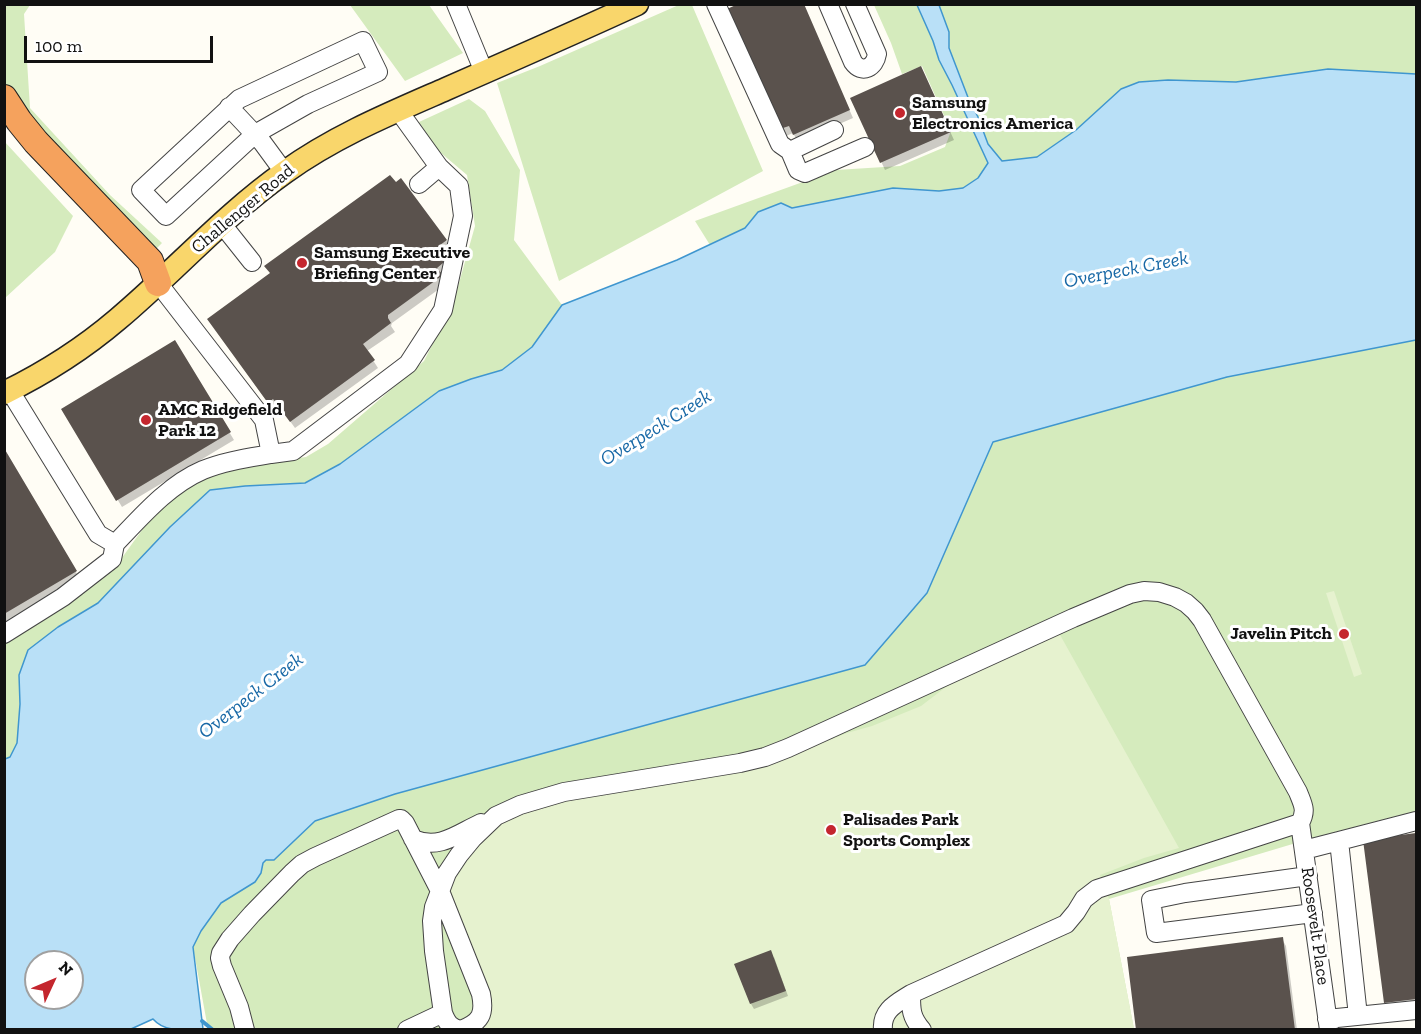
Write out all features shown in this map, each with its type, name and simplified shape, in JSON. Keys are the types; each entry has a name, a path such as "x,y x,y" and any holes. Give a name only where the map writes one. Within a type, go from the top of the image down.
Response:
{"highway":[{"path":"4,98 19,121 41,147 150,261 158,283"},
{"path":"4,130 138,274 158,283"}],"main road":[{"name":"Challenger Road","path":"7,392 47,370 88,343 117,320 251,196 284,172 339,138 637,4"}],"street":[{"path":"456,4 484,72"},
{"path":"828,4 853,62 859,68 866,69 875,61 877,54 855,4"},
{"path":"723,12 775,134 780,144 790,151 798,170 805,173 865,147"},
{"path":"363,41 378,72 308,104 255,134 166,216 141,190 229,107 245,95 363,41"},
{"path":"229,107 255,134 284,172"},
{"path":"4,634 63,597 112,559 115,544 145,512 172,489 202,471 229,462 293,451 408,364 443,310 463,216 459,186 439,167 398,110"},
{"path":"790,151 834,130"},
{"path":"419,184 439,167"},
{"path":"221,223 252,262"},
{"path":"158,283 264,420 271,454"},
{"path":"7,392 98,534 115,544"},
{"name":"Roosevelt Place","path":"413,839 423,843 447,841 491,822 520,805 564,792 765,757 1116,598 1144,591 1159,592 1186,603 1202,620 1304,806 1305,815 1300,823 1328,1024"},
{"path":"245,1029 220,958 223,948 252,914 302,864 399,819 405,823 440,891 481,994 484,1007 481,1016 473,1025 461,1029 453,1028 447,1023 443,1013 432,921 434,907 440,891 447,873 473,838 491,822"},
{"path":"1304,850 1416,821"},
{"path":"883,1029 883,1018 887,1011 911,994 1066,924 1084,899 1097,889 1300,823"},
{"path":"1339,841 1358,1016"},
{"path":"1308,876 1151,900 1155,933 1313,913"},
{"path":"911,994 911,1010 915,1021 922,1029"},
{"path":"1328,1024 1358,1016 1416,1010"},
{"path":"407,1029 443,1013"}],"green space":[{"path":"681,4 692,5 763,171 559,281 497,83"},
{"path":"4,5 30,5 24,14 30,108 110,195 162,243 152,253 11,95 5,83"},
{"path":"350,5 429,5 463,53 405,81"},
{"path":"874,5 1416,5 1416,74 1328,69 1236,82 1168,80 1076,130 1037,157 988,163 978,178 963,188 939,191 893,188 792,208 758,212 745,228 710,245 695,221 836,170 900,166 945,147 951,131 922,66 902,74"},
{"path":"469,99 485,111 520,170 514,240 562,305 532,347 502,370 439,391 340,464 305,483 245,486 129,571 98,603 58,627 19,675 20,704 17,743 10,757 5,759 5,639 102,578 124,555 152,516 181,487 211,474 306,457 328,444 424,361 454,301 475,226 467,175 434,147 419,122"},
{"path":"4,141 73,216 55,252 5,298"},
{"path":"1416,340 1416,811 1316,837 1109,899 1134,1029 208,1029 193,947 201,931 221,903 255,882 261,873 263,863 266,860 274,860 315,821 395,794 927,593 992,442 1227,377"},
{"name":"Javelin Pitch","path":"1334,591 1362,674 1354,677 1326,593"},
{"name":"Palisades Park Sports Complex","path":"1059,633 1179,848 1144,858 1100,875 1109,899 1134,1029 478,1030 482,1025 449,891 472,851 496,826 536,806 786,757 921,706 959,677"}],"water":[{"name":"Overpeck Creek","path":"917,5 939,5 949,32 949,48 969,100 988,144 1002,161 1037,157 1076,130 1121,89 1139,82 1168,80 1236,82 1328,69 1416,74 1416,340 1227,377 993,442 927,593 865,665 395,794 315,821 274,860 266,860 263,863 261,873 255,882 221,903 201,931 193,947 203,1029 169,1029 153,1019 131,1029 5,1029 5,759 10,757 17,743 20,704 19,675 28,650 58,627 98,603 170,527 210,490 305,483 340,464 439,391 502,370 532,347 562,305 677,260 745,228 758,212 781,203 792,208 893,188 939,191 963,188 978,178 988,163 939,60"}],"building":[{"path":"738,4 804,4 850,110 793,135 789,126 780,129 727,9"},
{"name":"Samsung Electronics America","path":"921,66 951,132 880,163 850,98"},
{"path":"390,175 396,182 401,178 447,240 440,245 445,251 443,263 437,268 443,275 388,315 391,323 363,344 375,360 290,422 273,399 268,403 207,319 270,273 264,266"},
{"name":"AMC Ridgefield Park 12","path":"175,340 231,432 116,501 61,409"},
{"path":"4,448 77,571 4,614"},
{"path":"1416,833 1416,999 1384,1003 1363,840"},
{"path":"1283,937 1295,1030 1136,1030 1127,957"},
{"path":"771,950 786,991 750,1004 734,964"}],"waterway":[{"path":"202,1021 213,1030"}],"place":[{"name":"Samsung Electronics America","path":"900,113"},
{"name":"Samsung Executive Briefing Center","path":"302,263"},
{"name":"AMC Ridgefield Park 12","path":"146,420"},
{"name":"Javelin Pitch","path":"1344,634"},
{"name":"Palisades Park Sports Complex","path":"831,830"}]}
